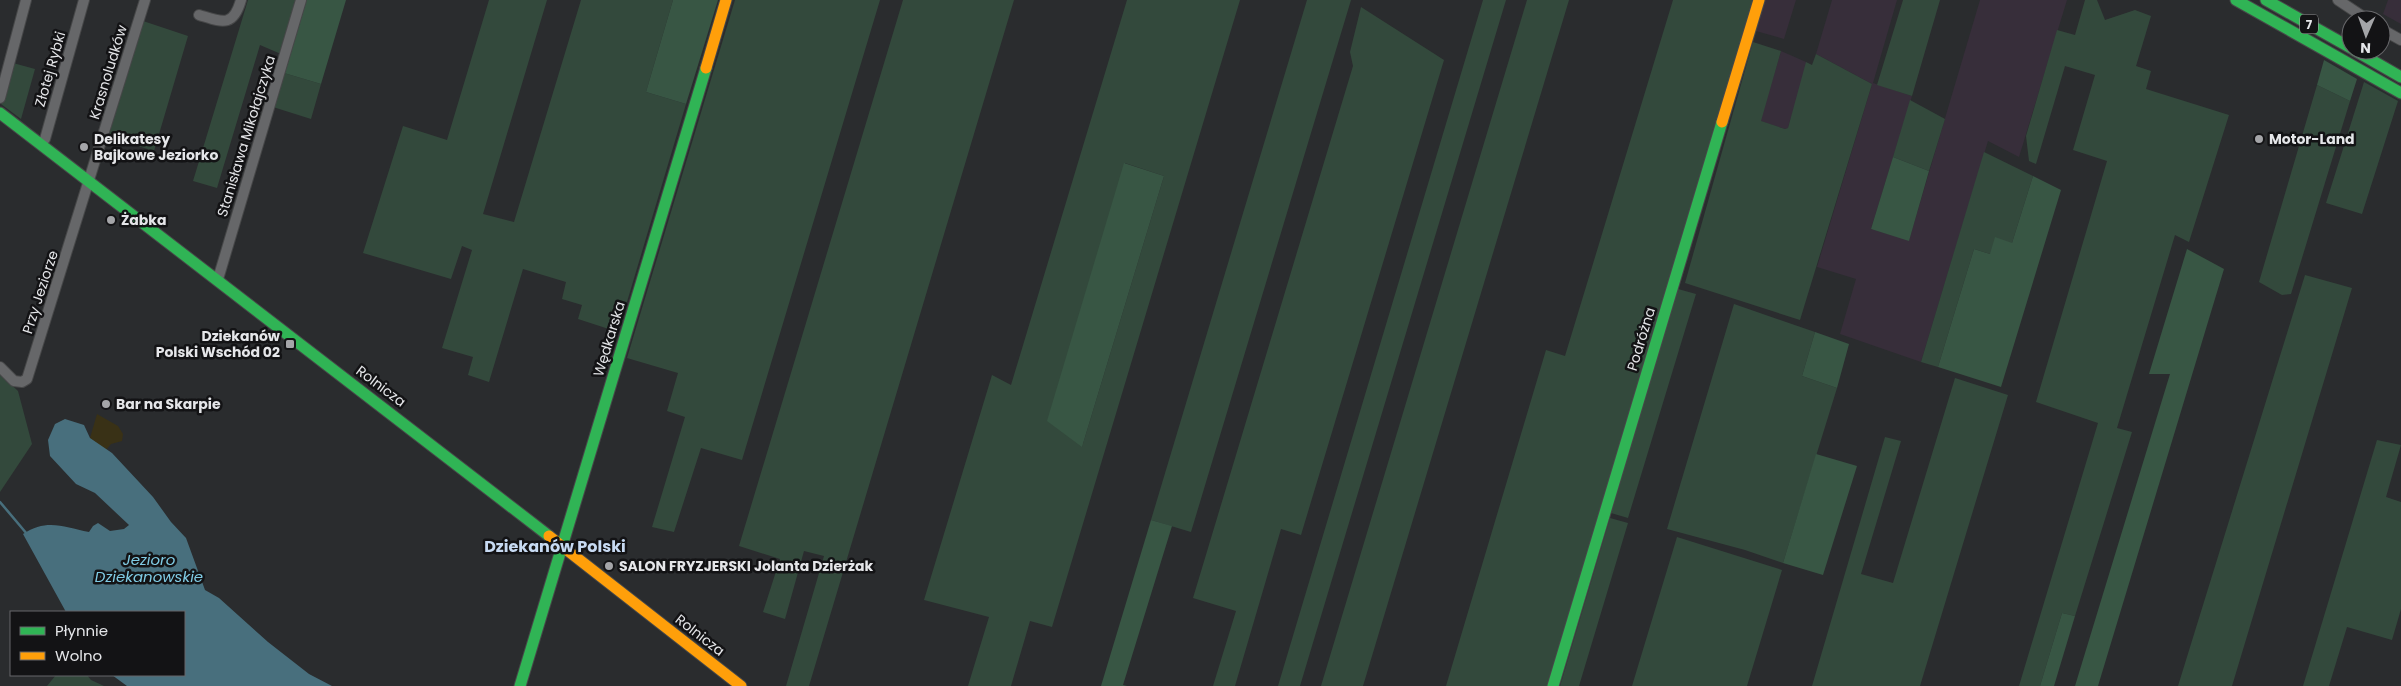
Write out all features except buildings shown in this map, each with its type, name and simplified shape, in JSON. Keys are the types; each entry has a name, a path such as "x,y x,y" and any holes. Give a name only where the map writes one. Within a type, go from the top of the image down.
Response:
{"main road":[{"name":"Wędkarska","path":"520,686 726,0"},
{"name":"Podróżna","path":"1553,686 1759,0"},
{"path":"2236,0 2401,93"},
{"name":"7","path":"2266,0 2341,43"},
{"name":"7","path":"2371,60 2401,77"},
{"name":"Rolnicza","path":"0,113 218,279 741,686"}],"street":[{"path":"0,98 26,0"},
{"name":"Złotej Rybki","path":"41,144 45,139 84,0"},
{"name":"Krasnoludków","path":"89,181 145,0"},
{"path":"199,16 222,22 231,20 237,14 241,0"},
{"name":"Stanisława Mikołajczyka","path":"218,279 301,0"},
{"path":"2338,0 2353,10"},
{"name":"Przy Jeziorze","path":"0,367 14,381 22,382 27,379 89,181"}],"shaded area":[{"path":"1765,0 1796,0 1784,39 1756,31"},
{"path":"1832,0 1897,0 1873,83 1912,96 1871,229 1909,240 1980,0 2067,0 2019,157 1988,141 1921,362 1840,334 1856,279 1817,267 1872,84 1816,54"},
{"path":"2388,0 2401,0 2401,24 2391,18 2391,10 2384,10"},
{"path":"1781,51 1806,62 1807,66 1788,128 1785,129 1760,121"}],"green space":[{"path":"248,0 297,0 281,54 260,45 217,188 193,181"},
{"path":"306,0 346,0 321,84 284,73"},
{"path":"489,0 547,0 483,214 514,222 581,0 673,0 646,92 686,104 618,332 578,319 582,305 562,299 566,282 523,269 489,382 468,375 473,357 442,348 472,250 462,246 451,279 363,253 403,126 447,140"},
{"path":"673,0 718,0 686,104 646,92"},
{"path":"735,0 880,0 742,460 701,448 674,532 652,527 685,417 667,411 678,373 627,358"},
{"path":"903,0 1014,0 809,686 786,686 824,556 804,551 785,619 763,612 780,559 739,546"},
{"path":"1127,0 1240,0 1052,627 1030,621 1011,686 968,686 989,617 924,600 992,375 1011,385","holes":["1125,163 1164,176 1082,447"]},
{"path":"1307,0 1351,0 1191,532 1151,520"},
{"path":"1483,0 1506,0 1300,686 1278,686"},
{"path":"1527,0 1569,0 1363,686 1321,686"},
{"path":"1673,0 1753,0 1548,686 1446,686 1546,350 1565,356"},
{"path":"1903,0 1940,0 1912,96 1877,85"},
{"path":"2085,0 2097,0 2105,20 2135,10 2151,16 2136,66 2151,71 2146,89 2229,115 2189,242 2175,235 2117,428 2132,432 2075,616 2062,613 2040,686 2019,686 2098,423 2036,402 2107,161 2073,150 2095,75 2065,66 2036,164 2029,161 2026,136 2057,30 2075,35"},
{"path":"1361,7 1444,60 1301,535 1281,529 1235,686 1213,686 1236,611 1193,598 1353,66 1350,52"},
{"path":"140,20 188,36 154,151 105,134"},
{"path":"1753,42 1781,51 1761,121 1785,129 1788,128 1806,62 1812,65 1816,54 1872,84 1800,320 1685,283"},
{"path":"2324,60 2357,79 2350,101 2317,85"},
{"path":"13,63 35,69 21,119 1,104"},
{"path":"284,73 321,84 311,119 273,107"},
{"path":"2364,82 2398,101 2362,214 2326,203"},
{"path":"2317,85 2350,101 2291,294 2282,295 2259,282"},
{"path":"1910,100 1945,119 1929,171 1893,157"},
{"path":"1984,152 2033,176 2012,243 1990,254 1974,249 1938,367 1921,362"},
{"path":"1893,157 1929,171 1909,241 1871,229"},
{"path":"1124,163 1164,176 1082,447 1047,421"},
{"path":"2033,176 2061,190 2001,387 1938,367 1974,249 1990,254 1995,237 2012,243"},
{"path":"2187,249 2224,269 2098,686 2075,686 2170,374 2149,374"},
{"path":"2305,275 2352,288 2232,686 2178,686"},
{"path":"1678,289 1696,294 1628,518 1611,513"},
{"path":"1734,304 1815,332 1802,376 1837,388 1783,563 1745,550 1667,529"},
{"path":"1815,332 1849,344 1837,388 1802,376"},
{"path":"0,374 18,391 32,444 0,492"},
{"path":"1955,378 2008,395 1920,686 1812,686 1885,437 1901,441 1861,574 1893,583"},
{"path":"2377,440 2401,445 2386,497 2401,502 2401,609 2392,640 2347,627 2329,686 2303,686"},
{"path":"1816,454 1857,466 1823,575 1783,563"},
{"path":"1610,518 1628,523 1579,686 1560,686"},
{"path":"1151,520 1172,526 1123,685 1127,686 1101,686"},
{"path":"1677,537 1782,570 1747,686 1632,686"},
{"path":"2062,613 2075,616 2054,686 2040,686"},
{"path":"55,676 88,676 91,680 104,686 47,686"}],"sand":[{"path":"97,414 118,426 123,434 122,441 111,444 106,450 90,438"}],"water":[{"name":"Jezioro Dziekanowskie","path":"65,419 84,425 90,438 112,453 153,497 171,522 186,538 205,590 219,598 268,642 309,674 332,686 127,686 113,676 185,676 185,611 65,611 23,534 40,526 48,525 63,526 89,532 98,523 110,531 124,529 129,525 95,493 76,484 50,456 48,440 55,424"}],"waterway":[{"path":"0,502 27,534"}],"traffic: fast":[{"path":"2236,0 2401,93"},
{"path":"2266,0 2341,42"},
{"path":"2371,60 2401,77"},
{"path":"520,686 706,68"},
{"path":"0,113 549,536"},
{"path":"1553,686 1722,122"}],"traffic: slow":[{"path":"706,68 726,0"},
{"path":"1722,122 1759,0"},
{"path":"549,536 741,686"}],"place":[{"name":"Motor-Land","path":"2259,139"},
{"name":"Delikatesy Bajkowe Jeziorko","path":"84,147"},
{"name":"Żabka","path":"111,220"},
{"name":"Dziekanów Polski Wschód 02","path":"290,344"},
{"name":"Bar na Skarpie","path":"106,404"},
{"name":"SALON FRYZJERSKI Jolanta Dzierżak","path":"609,566"}],"district":[{"name":"Dziekanów Polski","path":"555,546"}]}
